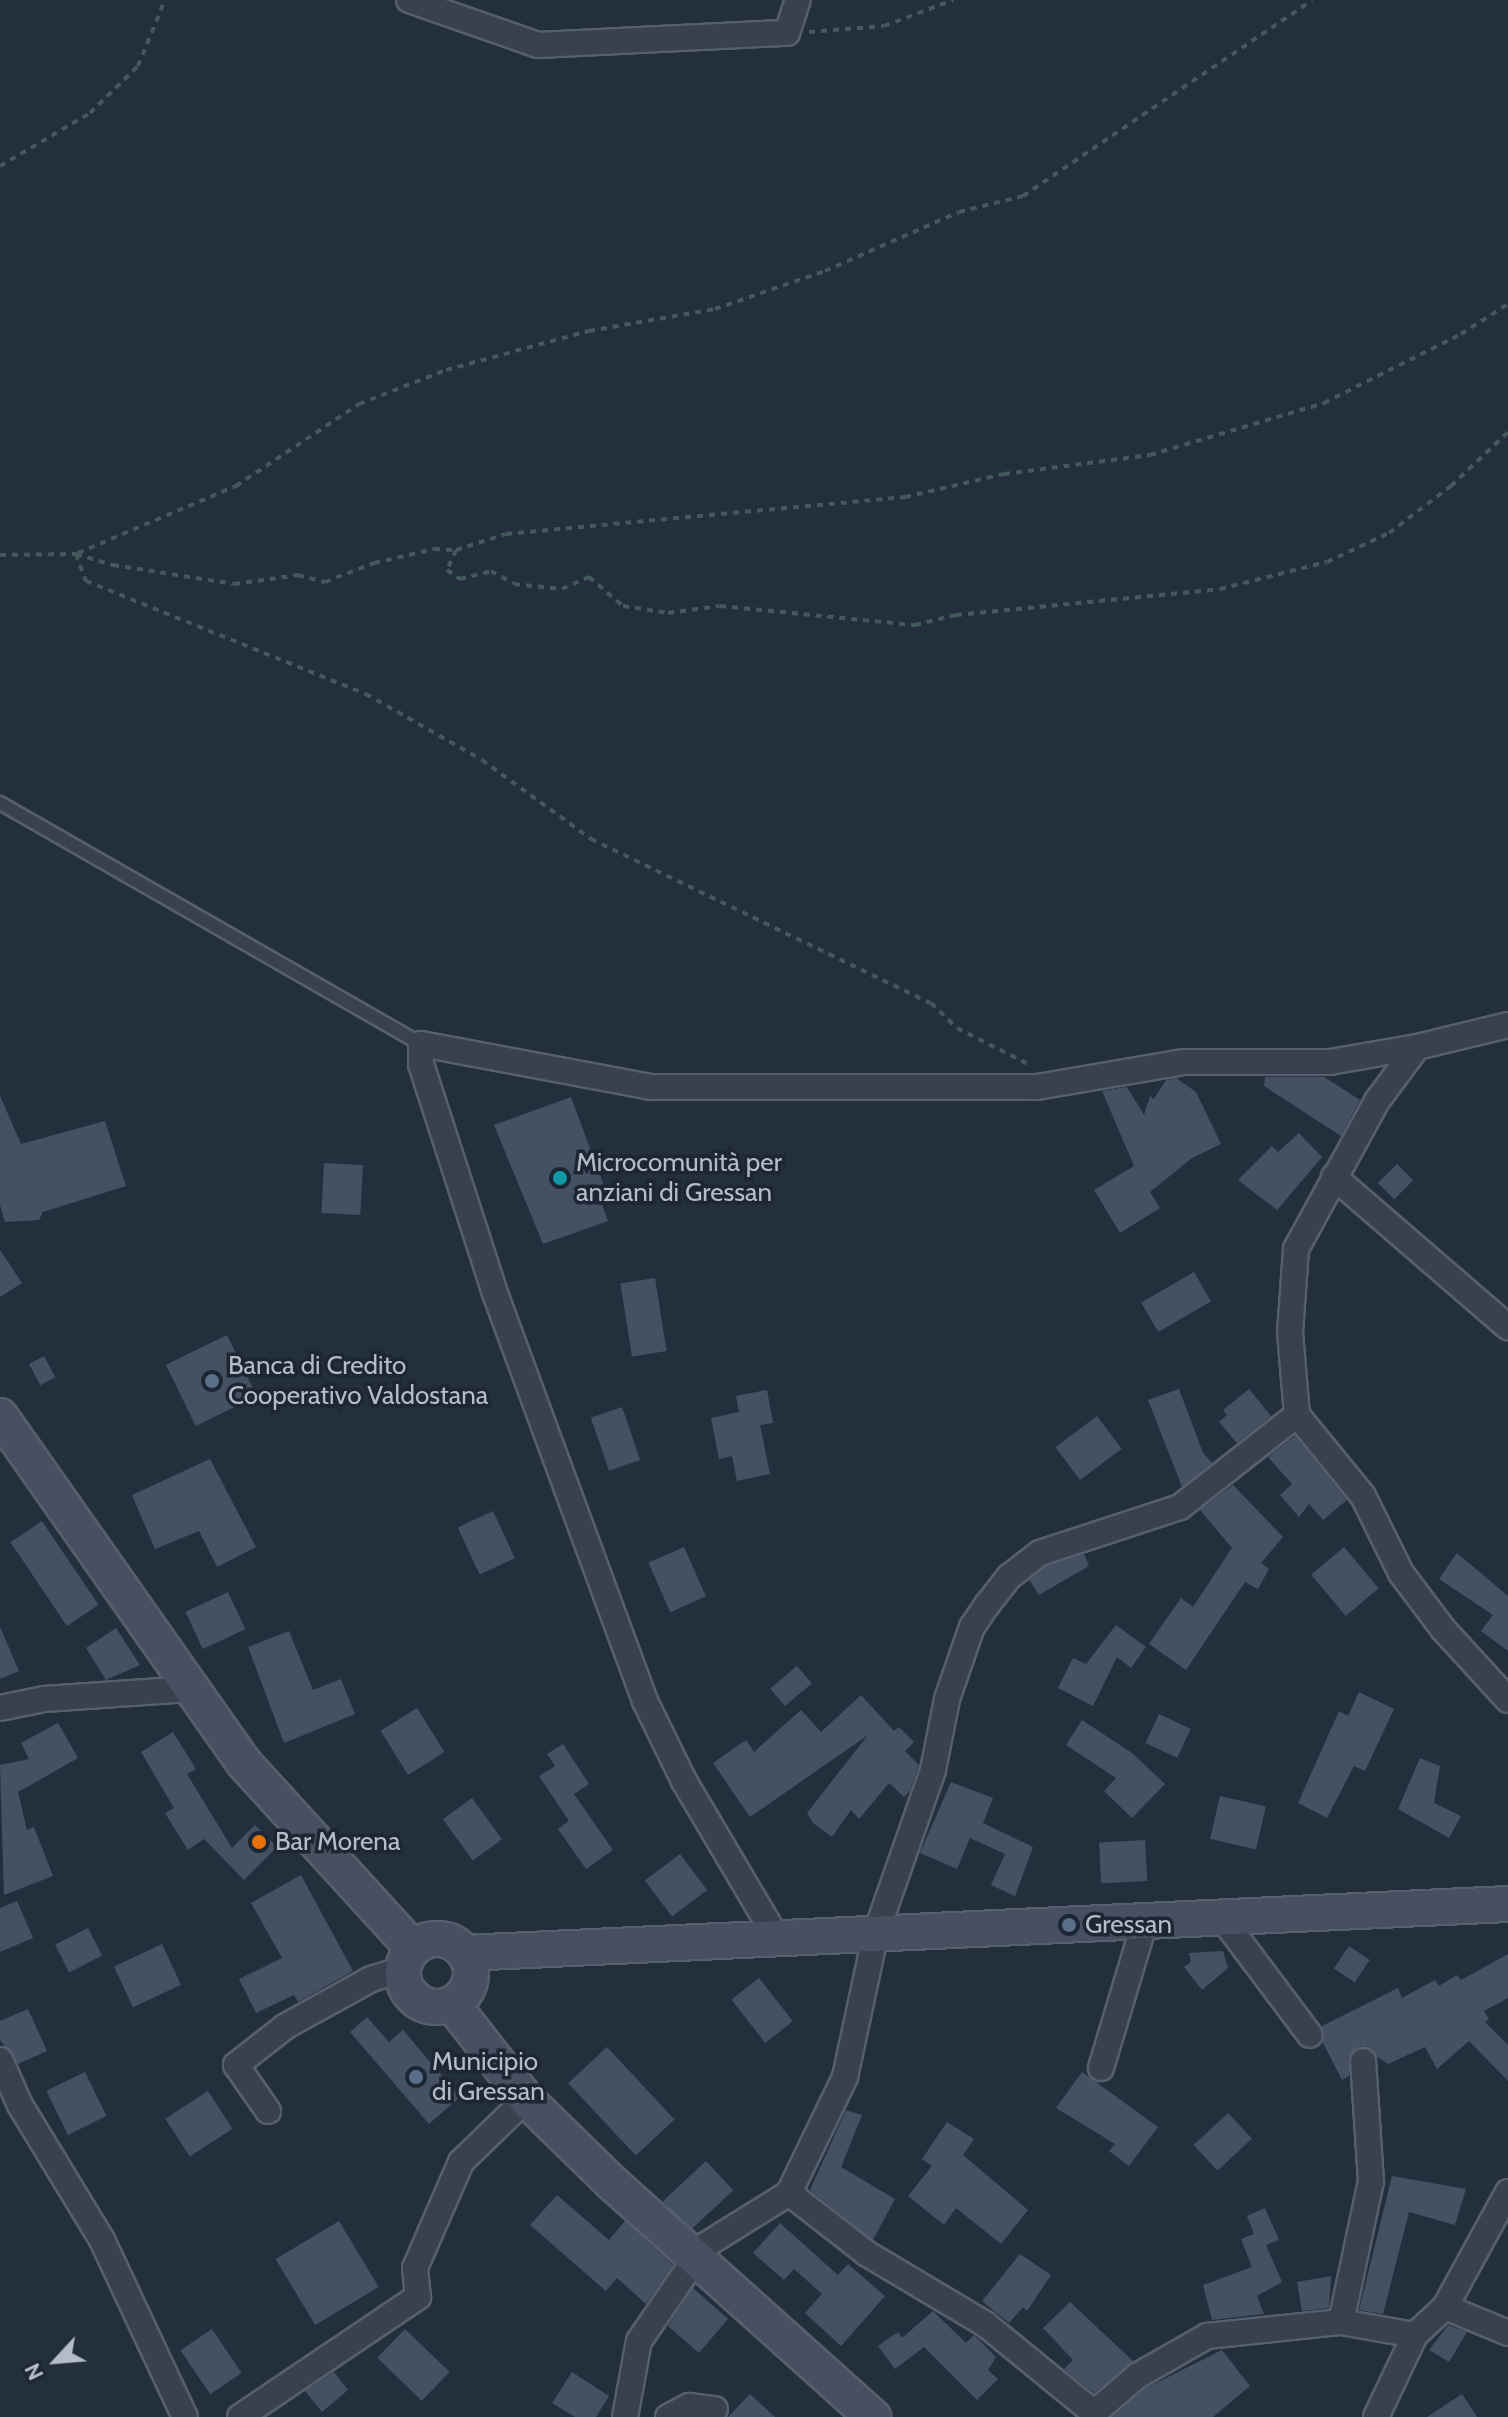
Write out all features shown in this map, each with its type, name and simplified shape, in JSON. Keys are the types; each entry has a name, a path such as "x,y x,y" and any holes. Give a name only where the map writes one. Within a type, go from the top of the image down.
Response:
{"main road":[{"path":"0,1416 243,1762 408,1958 405,1985 421,2003 452,2004"},
{"path":"408,1958 443,1939 465,1953 1508,1904"},
{"path":"452,2004 471,1982 465,1953"},
{"path":"452,2004 526,2099 696,2259 873,2417"}],"street":[{"path":"409,0 538,45 787,33 799,11 798,0"},
{"path":"778,1940 684,1781 645,1701 494,1290 421,1064 421,1044 650,1087 1037,1087 1183,1062 1330,1062 1417,1047 1508,1025"},
{"path":"1417,1047 1377,1101 1296,1249 1290,1332 1297,1415 1363,1496 1401,1573 1443,1629 1508,1700"},
{"path":"1334,1177 1508,1327"},
{"path":"625,2417 639,2341 704,2246 789,2193 845,2077 876,1933 933,1770 947,1699 972,1627 1009,1577 1040,1553 1180,1507 1297,1415"},
{"path":"0,1708 44,1699 190,1689"},
{"path":"1222,1918 1310,2035"},
{"path":"1101,2068 1145,1921"},
{"path":"268,2111 236,2065 286,2026 408,1958"},
{"path":"0,2060 20,2105 102,2240 185,2417"},
{"path":"1341,2322 1371,2181 1363,2061"},
{"path":"240,2417 418,2297 415,2268 461,2162 526,2099"},
{"path":"1376,2417 1415,2335 1445,2307 1508,2192"},
{"path":"789,2193 866,2253 985,2324 1095,2415 1137,2376 1207,2336 1341,2322 1415,2335"},
{"path":"1445,2307 1508,2333"},
{"path":"668,2417 689,2406 715,2409"}],"lane":[{"path":"0,803 421,1044"}],"path":[{"path":"0,166 90,113 138,66 165,0"},
{"path":"787,33 884,26 953,0"},
{"path":"76,554 236,486 359,404 446,370 589,331 715,309 825,271 959,212 1023,196 1312,0"},
{"path":"0,555 76,554 113,565 234,584 298,575 325,582 418,552 456,550 506,534 905,497 1004,474 1150,455 1324,403 1461,334 1508,304"},
{"path":"456,550 447,570 460,579 491,571 514,584 562,589 589,577 623,606 668,613 720,606 915,625 956,615 1220,589 1327,562 1389,533 1451,486 1508,432"},
{"path":"76,554 86,581 366,694 482,760 591,839 931,1003 957,1028 1037,1068"}],"building":[{"path":"1265,1077 1324,1077 1360,1100 1341,1136 1264,1086"},
{"path":"1176,1078 1196,1092 1221,1144 1192,1158 1150,1192 1160,1208 1120,1233 1094,1190 1134,1166 1102,1091 1127,1087 1144,1115 1150,1096 1154,1099 1166,1080"},
{"path":"0,1096 21,1144 105,1121 126,1186 43,1212 39,1220 5,1222 0,1205"},
{"name":"Microcomunità per anziani di Gressan","path":"571,1097 604,1186 596,1189 608,1221 543,1244 494,1125"},
{"path":"1299,1133 1322,1157 1277,1210 1238,1180 1272,1146 1278,1152"},
{"path":"324,1163 363,1165 360,1215 321,1213"},
{"path":"1397,1164 1413,1180 1394,1199 1378,1183"},
{"path":"0,1250 22,1283 0,1297"},
{"path":"1194,1272 1211,1301 1158,1332 1141,1302"},
{"path":"655,1278 667,1351 632,1357 620,1283"},
{"name":"Banca di Credito Cooperativo Valdostana","path":"227,1335 257,1396 196,1426 166,1365"},
{"path":"44,1356 55,1377 40,1385 29,1364"},
{"path":"1179,1389 1203,1453 1212,1463 1182,1487 1148,1400"},
{"path":"1249,1389 1271,1416 1237,1443 1219,1422 1227,1415 1223,1410"},
{"path":"767,1390 773,1423 760,1425 770,1474 737,1481 732,1456 719,1459 711,1418 739,1412 736,1396"},
{"path":"622,1407 640,1460 609,1471 591,1418"},
{"path":"1097,1416 1122,1449 1080,1480 1055,1447"},
{"path":"1295,1436 1347,1500 1323,1520 1309,1504 1299,1517 1280,1495 1292,1484 1268,1457"},
{"path":"210,1459 256,1547 217,1567 199,1531 155,1549 132,1495"},
{"path":"1233,1485 1283,1537 1261,1563 1269,1569 1258,1589 1245,1582 1186,1670 1149,1644 1181,1598 1193,1607 1232,1548 1200,1510"},
{"path":"493,1511 515,1558 480,1575 458,1527"},
{"path":"42,1521 98,1605 67,1626 10,1542"},
{"path":"684,1547 706,1596 670,1612 648,1563"},
{"path":"1344,1547 1379,1588 1346,1616 1311,1575"},
{"path":"1457,1553 1508,1596 1508,1651 1481,1631 1493,1615 1439,1579"},
{"path":"1084,1554 1089,1566 1039,1595 1029,1580 1047,1566"},
{"path":"228,1592 245,1629 203,1649 185,1612"},
{"path":"1116,1625 1146,1647 1131,1668 1117,1657 1093,1706 1058,1688 1073,1658 1086,1664"},
{"path":"0,1627 19,1671 0,1679"},
{"path":"116,1628 140,1665 106,1680 86,1648"},
{"path":"289,1631 313,1690 341,1679 355,1714 284,1743 248,1647"},
{"path":"797,1666 812,1684 785,1706 770,1688"},
{"path":"1359,1692 1394,1709 1365,1771 1354,1766 1327,1818 1298,1803 1339,1711 1348,1716"},
{"path":"861,1695 894,1731 899,1727 914,1742 905,1751 919,1765 910,1791 904,1797 889,1783 859,1819 851,1810 832,1837 813,1823 807,1813 868,1735 750,1817 713,1763 746,1740 754,1752 801,1710 821,1732"},
{"path":"417,1708 445,1752 408,1775 381,1731"},
{"path":"1159,1714 1191,1729 1177,1758 1145,1743"},
{"path":"1082,1720 1132,1753 1165,1784 1132,1818 1104,1791 1116,1778 1066,1745"},
{"path":"58,1723 78,1758 18,1792 27,1830 34,1827 53,1876 4,1895 0,1765 29,1759 21,1743"},
{"path":"173,1732 196,1769 187,1774 232,1848 255,1825 277,1847 244,1880 204,1839 188,1850 165,1813 174,1808 141,1752"},
{"path":"563,1744 589,1784 574,1794 613,1850 586,1869 558,1829 569,1821 539,1776 555,1766 547,1754"},
{"path":"1420,1758 1440,1766 1434,1803 1461,1816 1449,1838 1398,1809"},
{"path":"951,1782 993,1798 983,1823 1033,1847 1015,1896 991,1885 1005,1854 970,1838 957,1869 920,1853"},
{"path":"1220,1796 1266,1807 1256,1849 1210,1839"},
{"path":"472,1798 502,1839 473,1860 443,1819"},
{"path":"1145,1840 1147,1881 1101,1883 1099,1842"},
{"path":"680,1854 707,1890 672,1916 645,1880"},
{"path":"301,1875 353,1971 298,2002 294,1995 256,2013 239,1979 282,1958 251,1903"},
{"path":"17,1901 33,1938 0,1952 0,1908"},
{"path":"88,1928 102,1956 69,1972 55,1945"},
{"path":"162,1944 181,1985 133,2007 114,1966"},
{"path":"1349,1946 1370,1960 1355,1982 1334,1968"},
{"path":"1223,1951 1228,1968 1202,1990 1184,1967 1191,1962 1189,1953"},
{"path":"1508,1954 1508,1998 1484,2011 1489,2019 1485,2022 1508,2045 1508,2081 1469,2041 1437,2069 1425,2047 1388,2064 1361,2046 1350,2054 1349,2076 1342,2080 1323,2043 1322,2026 1398,1988 1402,1998 1435,1980 1439,1986 1457,1975 1461,1980"},
{"path":"759,1978 793,2021 765,2043 731,2000"},
{"path":"28,2009 47,2051 18,2064 0,2040 0,2021"},
{"name":"Municipio di Gressan","path":"367,2017 389,2042 403,2030 460,2097 429,2124 350,2032"},
{"path":"607,2047 675,2119 636,2156 568,2083"},
{"path":"85,2072 106,2116 68,2135 46,2091"},
{"path":"1082,2072 1158,2127 1129,2166 1109,2151 1115,2144 1056,2108"},
{"path":"208,2091 233,2129 190,2157 165,2119"},
{"path":"846,2110 862,2115 841,2167 895,2199 873,2240 810,2190"},
{"path":"1228,2113 1252,2139 1217,2171 1194,2145"},
{"path":"947,2122 974,2139 963,2155 1028,2210 1001,2244 956,2208 944,2225 908,2196 932,2166 922,2159"},
{"path":"706,2161 733,2190 690,2230 663,2201"},
{"path":"1392,2176 1466,2189 1455,2225 1409,2212 1383,2314 1359,2310"},
{"path":"557,2195 609,2240 625,2221 673,2265 646,2304 617,2278 606,2291 530,2225"},
{"path":"1265,2208 1279,2240 1266,2245 1282,2282 1257,2296 1264,2314 1212,2320 1203,2285 1252,2267 1241,2239 1254,2234 1247,2216"},
{"path":"339,2221 379,2287 315,2325 276,2259"},
{"path":"780,2223 838,2275 848,2264 885,2296 841,2346 805,2313 822,2294 794,2269 784,2280 753,2253"},
{"path":"1020,2254 1051,2275 1027,2311 1023,2307 1009,2323 982,2301"},
{"path":"1331,2276 1329,2308 1302,2311 1297,2282"},
{"path":"693,2288 728,2319 699,2353 668,2326"},
{"path":"1070,2302 1133,2361 1094,2393 1064,2369 1073,2360 1043,2328"},
{"path":"933,2311 966,2343 974,2335 996,2357 988,2370 998,2379 977,2400 924,2347 895,2369 878,2346 898,2332 902,2338"},
{"path":"1448,2325 1467,2332 1449,2362 1429,2350"},
{"path":"212,2329 242,2373 210,2394 180,2350"},
{"path":"405,2329 450,2372 422,2401 377,2358"},
{"path":"1222,2350 1250,2386 1213,2417 1112,2417 1146,2388"},
{"path":"334,2372 348,2390 322,2412 305,2391"},
{"path":"572,2372 609,2396 596,2417 575,2417 552,2403"},
{"path":"750,2394 775,2417 728,2417"},
{"path":"1462,2394 1477,2417 1427,2417"}],"place":[{"name":"Microcomunità per anziani di Gressan","path":"560,1178"},
{"name":"Banca di Credito Cooperativo Valdostana","path":"212,1381"},
{"name":"Bar Morena","path":"259,1842"},
{"name":"Gressan","path":"1069,1925"},
{"name":"Municipio di Gressan","path":"416,2077"}]}
